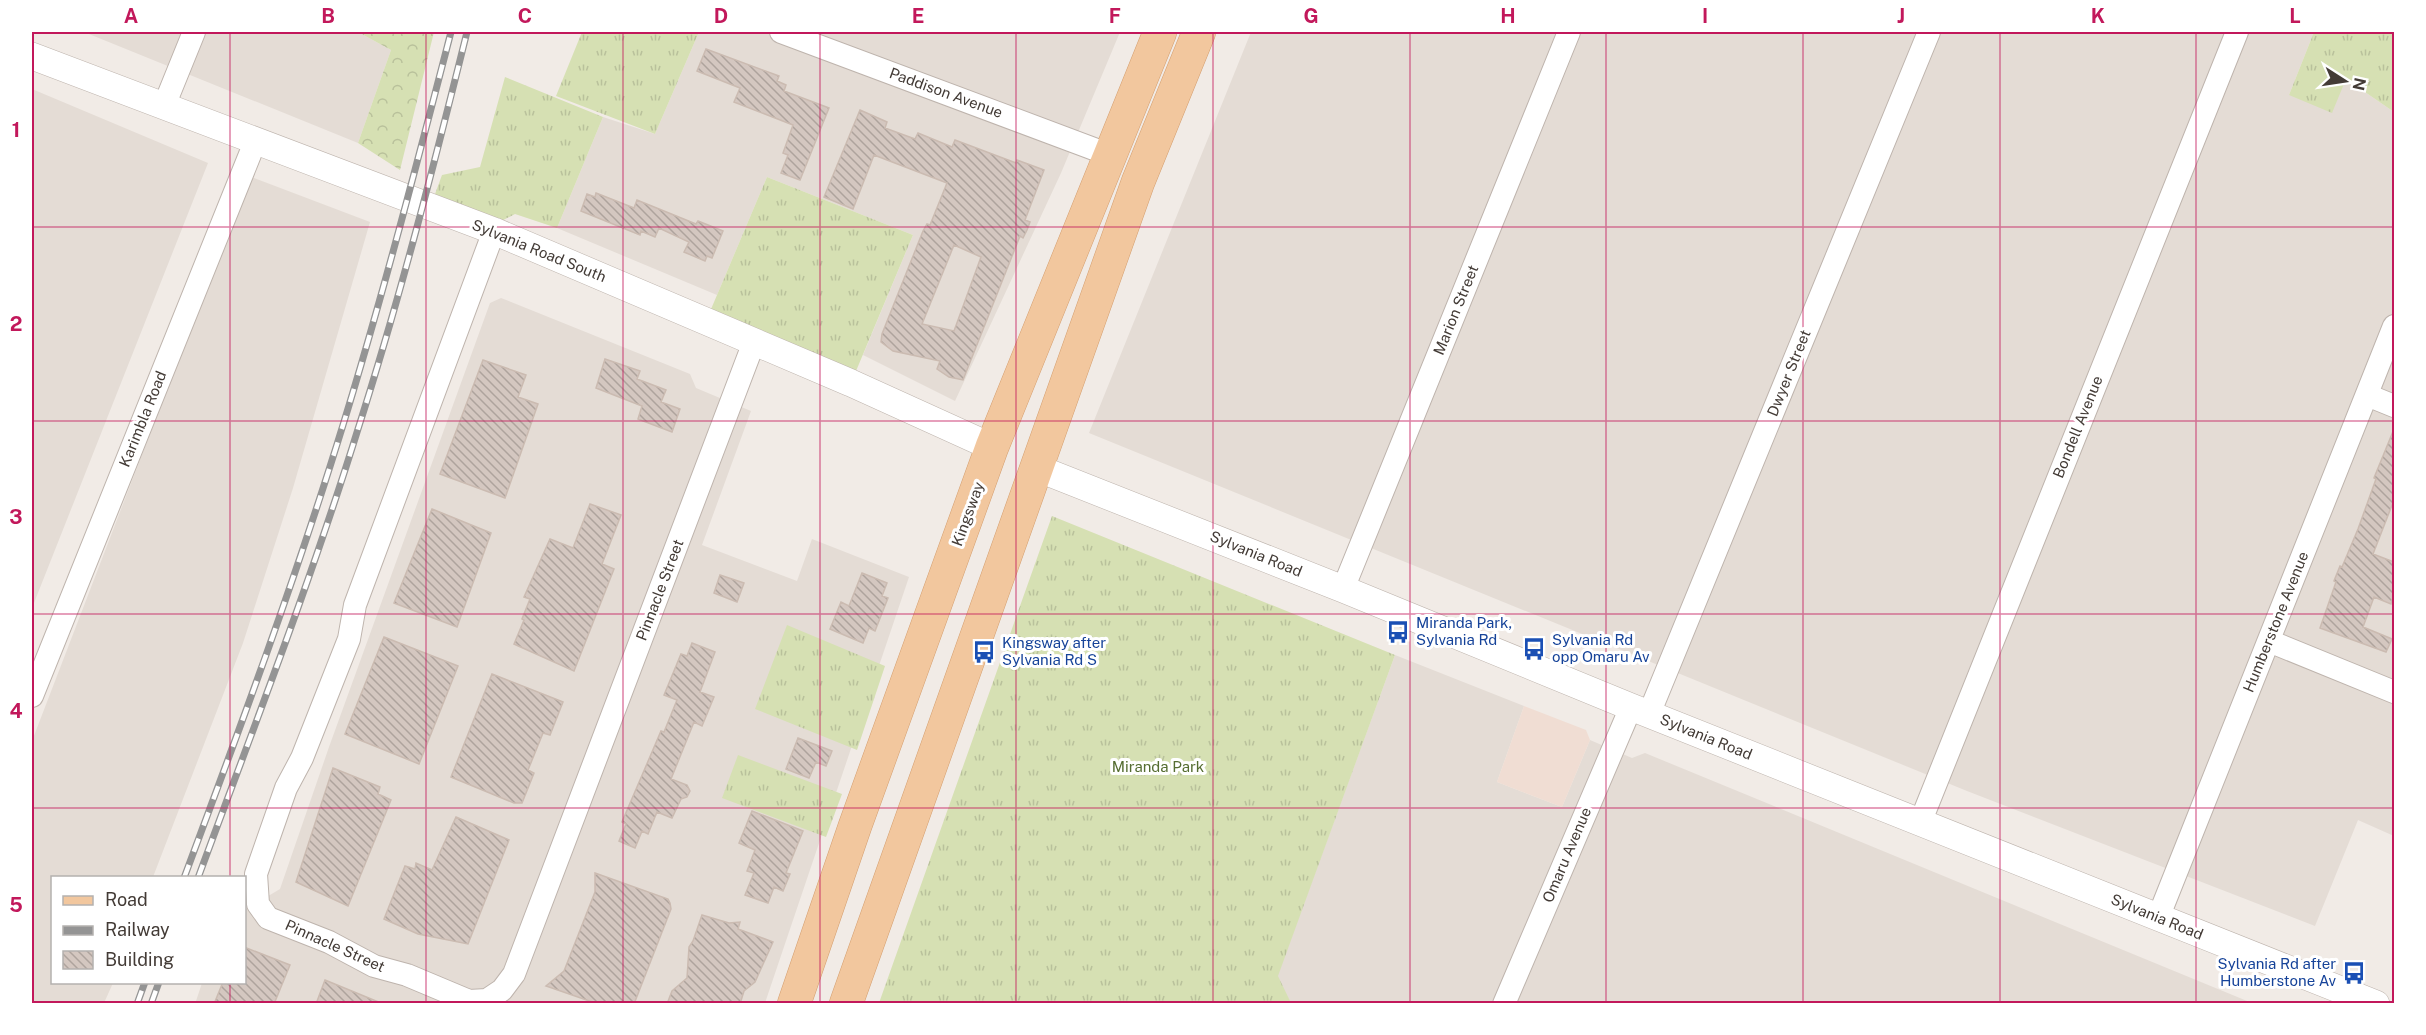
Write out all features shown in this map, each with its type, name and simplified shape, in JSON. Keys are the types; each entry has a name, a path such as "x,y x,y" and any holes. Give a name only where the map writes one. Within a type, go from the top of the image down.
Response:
{"main road":[{"name":"Kingsway","path":"794,1004 855,826 992,447 1160,32"},
{"path":"846,1004 1138,182 1199,32"},
{"name":"Sylvania Road South","path":"992,447 1037,468"}],"street":[{"path":"164,106 194,32"},
{"name":"Paddison Avenue","path":"781,32 1110,155"},
{"name":"Marion Street","path":"1343,589 1569,32"},
{"name":"Dwyer Street","path":"1640,711 1929,32"},
{"name":"Bondell Avenue","path":"1920,823 2237,32"},
{"name":"Sylvania Road South","path":"32,56 494,231 851,383 992,447"},
{"name":"Karimbla Road","path":"32,696 255,142"},
{"name":"Pinnacle Street","path":"494,231 355,605 349,639 302,758 286,788 256,874 258,904 268,918 329,942 374,966 406,975 469,1001 487,1000 502,990 514,974 754,342"},
{"name":"Humberstone Avenue","path":"2158,918 2394,326"},
{"path":"2367,395 2394,406"},
{"name":"Sylvania Road","path":"1037,468 2376,1004"},
{"path":"2269,641 2394,692"},
{"name":"Omaru Avenue","path":"1504,1004 1640,711"}],"shaded area":[{"path":"84,32 358,32 391,50 358,143"},
{"path":"699,32 1120,32 1061,173 955,401 863,355 913,235 767,177 717,295 557,228 603,117 655,134"},
{"path":"1251,32 2314,32 2289,95 2346,79 2394,112 2394,836 2358,820 2315,926 1967,791 1089,433"},
{"path":"32,89 208,163 32,608"},
{"path":"249,176 370,222 293,488 243,643 153,876 51,876 51,984 113,984 104,1003 32,1003 32,741"},
{"path":"501,298 690,374 696,388 751,411 702,545 797,581 812,539 909,577 765,1003 195,1004 202,984 246,984 246,909 280,889 490,303"},
{"path":"1395,655 1524,706 1497,782 1562,807 1590,740 1632,758 1645,753 2252,1003 1291,1004 1277,977"},
{"path":"1524,706 1586,730 1590,740 1562,807 1497,782"}],"green space":[{"path":"358,32 434,32 400,170 358,143 391,50"},
{"path":"582,32 699,32 655,134 556,96"},
{"path":"2314,32 2394,32 2394,112 2346,79 2332,113 2289,95"},
{"path":"505,77 603,117 557,228 515,214 492,226 431,205 442,175 480,167"},
{"path":"767,177 913,235 851,383 706,321"},
{"name":"Miranda Park","path":"1052,516 1395,655 1278,976 1291,1003 879,1003"},
{"path":"787,625 885,666 857,750 755,709"},
{"path":"738,755 842,794 826,837 722,798"}],"building":[{"path":"706,49 779,76 777,81 786,85 784,91 829,108 800,180 781,173 788,155 783,153 793,125 734,102 740,88 697,71"},
{"path":"860,110 887,122 885,128 915,139 918,133 952,147 955,140 1016,163 1017,160 1044,170 1025,220 1030,222 1027,230 1023,238 1020,236 963,380 949,377 937,369 940,361 893,351 881,342 882,334 923,231 927,224 930,225 947,183 874,155 853,209 824,197","holes":["954,245 981,257 954,331 922,324"]},
{"path":"596,193 634,208 637,200 696,224 698,221 723,231 712,258 707,256 705,261 684,252 689,242 659,228 655,237 641,231 640,235 581,211 587,194 595,197"},
{"path":"605,359 640,371 637,379 666,390 661,402 680,409 672,432 638,419 642,406 596,388"},
{"path":"483,360 526,375 518,397 538,404 505,498 440,474"},
{"path":"2394,429 2394,500 2373,554 2394,562 2394,594 2391,604 2374,597 2363,627 2392,639 2386,652 2320,628 2336,582 2334,581 2358,529 2376,479 2374,478"},
{"path":"590,504 621,515 602,564 614,569 574,671 514,644 530,599 524,597 550,539 573,548"},
{"path":"432,509 491,533 457,627 394,603"},
{"path":"862,573 887,583 882,596 888,598 875,631 869,628 863,643 830,629 841,602 849,606"},
{"path":"720,575 744,583 737,602 714,593"},
{"path":"384,637 458,666 419,764 345,734"},
{"path":"692,643 715,652 700,692 714,697 702,726 694,722 671,779 687,785 690,791 687,797 681,799 672,818 657,812 648,834 642,831 635,848 619,841 626,824 622,822 661,731 664,732 677,700 664,695 681,654 687,656"},
{"path":"492,674 563,702 550,735 543,733 528,770 534,773 522,803 514,803 451,777"},
{"path":"798,738 832,751 826,766 816,762 809,778 786,769"},
{"path":"333,768 380,787 378,794 391,800 348,906 296,882"},
{"path":"752,811 803,831 786,873 790,874 783,891 774,887 768,903 745,895 754,873 747,871 755,850 739,843"},
{"path":"456,817 509,840 468,944 418,934 384,919 405,866 415,869 416,863 432,870"},
{"path":"595,873 668,899 670,903 671,909 634,1004 598,1004 546,986 564,971 595,892"},
{"path":"702,915 729,923 740,922 738,929 773,942 755,982 744,991 740,1004 667,1004 672,991 687,978 689,947"},
{"path":"246,948 290,965 274,1004 214,1004 222,984 246,984"},
{"path":"325,980 381,1003 381,1004 316,1004"}],"railway":[{"path":"185,876 267,653 325,482 386,278 451,32"},
{"path":"199,876 301,599 340,486 416,231 467,32"},
{"path":"137,1004 144,984"},
{"path":"151,1004 158,984"}],"place":[{"name":"Miranda Park, Sylvania Rd","path":"1398,632"},
{"name":"Sylvania Rd opp Omaru Av","path":"1534,649"},
{"name":"Kingsway after Sylvania Rd S","path":"984,652"},
{"name":"Sylvania Rd after Humberstone Av","path":"2354,973"}]}
